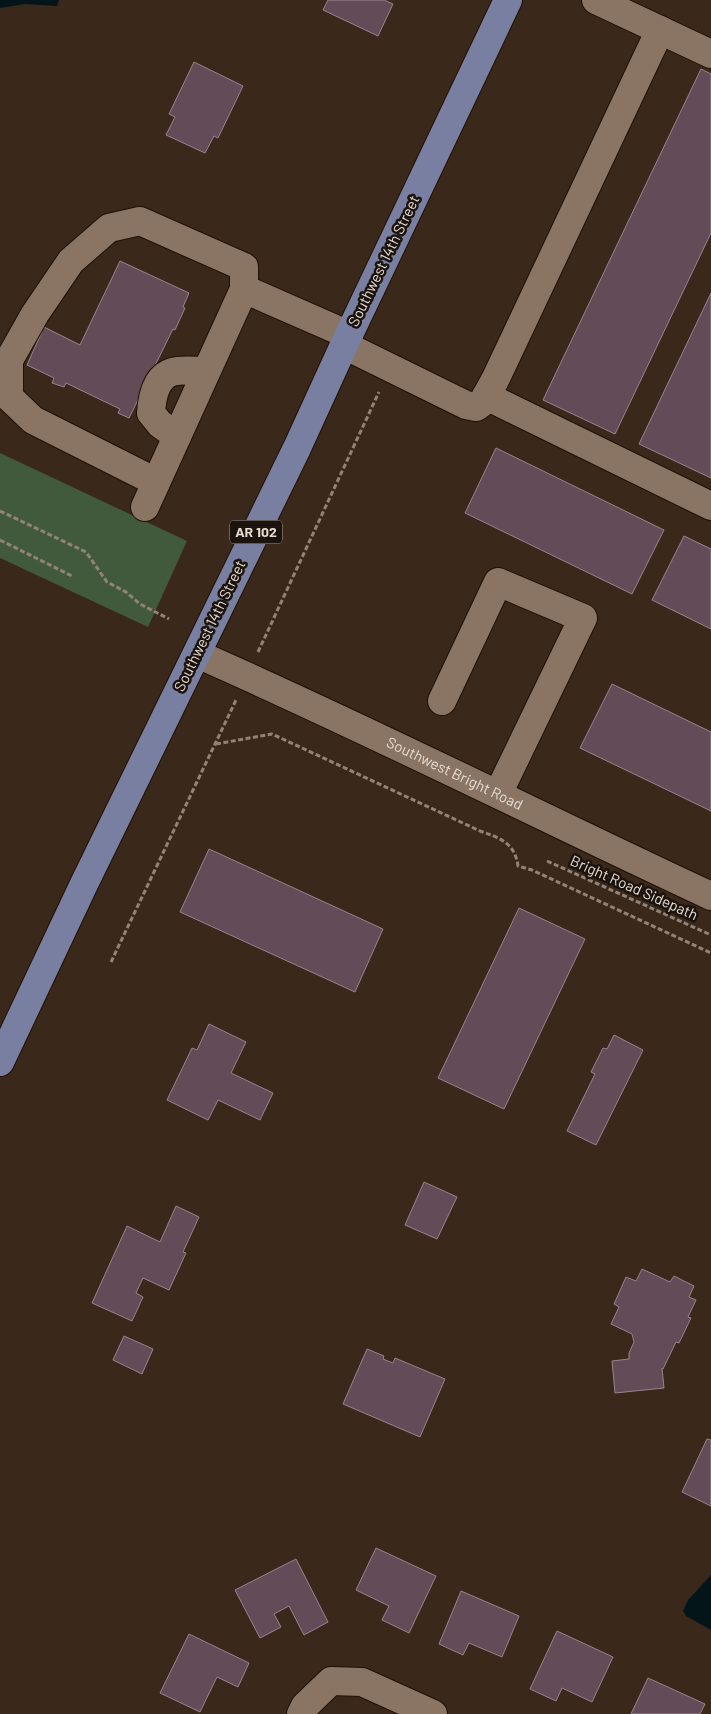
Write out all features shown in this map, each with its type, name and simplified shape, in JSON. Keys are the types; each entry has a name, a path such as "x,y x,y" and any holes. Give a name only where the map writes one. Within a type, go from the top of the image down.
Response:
{"main road":[{"name":"Southwest 14th Street","path":"0,1062 84,884 297,448 346,340 508,0"}],"street":[{"path":"596,0 711,54"},
{"path":"244,288 346,340 390,369 466,405 476,407 483,402 486,396 660,30"},
{"path":"145,507 244,288 244,267 140,221 109,228 71,260 35,314 9,360 9,397 33,420 156,482"},
{"path":"177,436 160,424 151,413 152,397 166,375 174,371 205,371"},
{"path":"486,396 711,506"},
{"path":"442,701 498,582 583,618 498,794"},
{"name":"Southwest Bright Road","path":"196,654 247,676 711,896"},
{"path":"301,1714 304,1706 331,1681 362,1682 433,1714"}],"path":[{"path":"257,654 390,369"},
{"path":"0,511 86,552 107,582 126,592 140,604 169,619"},
{"path":"0,540 72,576"},
{"path":"111,962 237,697"},
{"path":"216,744 272,734 480,831 501,838 517,854 518,866 532,870 711,953"},
{"name":"Bright Road Sidepath","path":"547,861 711,935"}],"green space":[{"path":"0,453 187,541 148,627 0,558"}],"shaded area":[{"path":"0,0 59,0 57,6 25,4 0,8"},
{"path":"711,1575 711,1630 686,1616 683,1611 688,1600"}],"building":[{"path":"328,0 384,0 393,4 378,36 323,10"},
{"path":"194,62 243,86 218,138 214,136 205,153 166,135 175,117 169,114"},
{"path":"701,69 711,74 711,233 615,434 543,400"},
{"path":"120,261 189,293 183,307 185,308 175,330 173,329 129,418 118,413 120,409 66,383 64,387 52,383 54,378 27,365 44,327 80,345"},
{"path":"711,293 711,478 639,444"},
{"path":"496,448 664,530 632,594 465,513"},
{"path":"684,536 711,549 711,629 652,600"},
{"path":"612,684 711,732 711,811 580,748"},
{"path":"209,849 383,929 355,992 180,912"},
{"path":"519,908 585,939 504,1109 438,1078"},
{"path":"209,1024 246,1042 231,1073 273,1093 260,1120 218,1100 208,1120 167,1100 192,1048 197,1050"},
{"path":"614,1035 643,1050 596,1145 567,1131 595,1074 591,1072 603,1048 607,1049"},
{"path":"424,1182 457,1197 437,1239 405,1225"},
{"path":"176,1206 199,1217 183,1252 186,1253 169,1290 143,1278 136,1293 143,1297 132,1321 92,1303 127,1226 160,1242"},
{"path":"642,1269 670,1282 674,1276 694,1286 689,1297 696,1300 688,1317 691,1318 679,1343 676,1342 662,1368 664,1388 615,1393 612,1361 629,1359 629,1353 634,1342 632,1334 611,1324 619,1307 614,1304 626,1277 636,1281"},
{"path":"124,1336 153,1349 142,1374 113,1360"},
{"path":"367,1349 384,1356 383,1359 393,1363 395,1358 445,1379 420,1437 343,1404"},
{"path":"707,1439 711,1440 711,1506 682,1492"},
{"path":"376,1548 436,1576 409,1633 382,1620 389,1606 356,1590"},
{"path":"296,1559 328,1622 304,1635 289,1606 274,1614 281,1627 260,1638 235,1590"},
{"path":"461,1591 519,1616 502,1657 469,1643 463,1655 439,1644"},
{"path":"557,1631 613,1657 592,1702 562,1688 556,1701 530,1689"},
{"path":"189,1634 249,1663 238,1687 217,1677 200,1712 160,1693"},
{"path":"648,1678 705,1704 700,1714 631,1714"}]}
